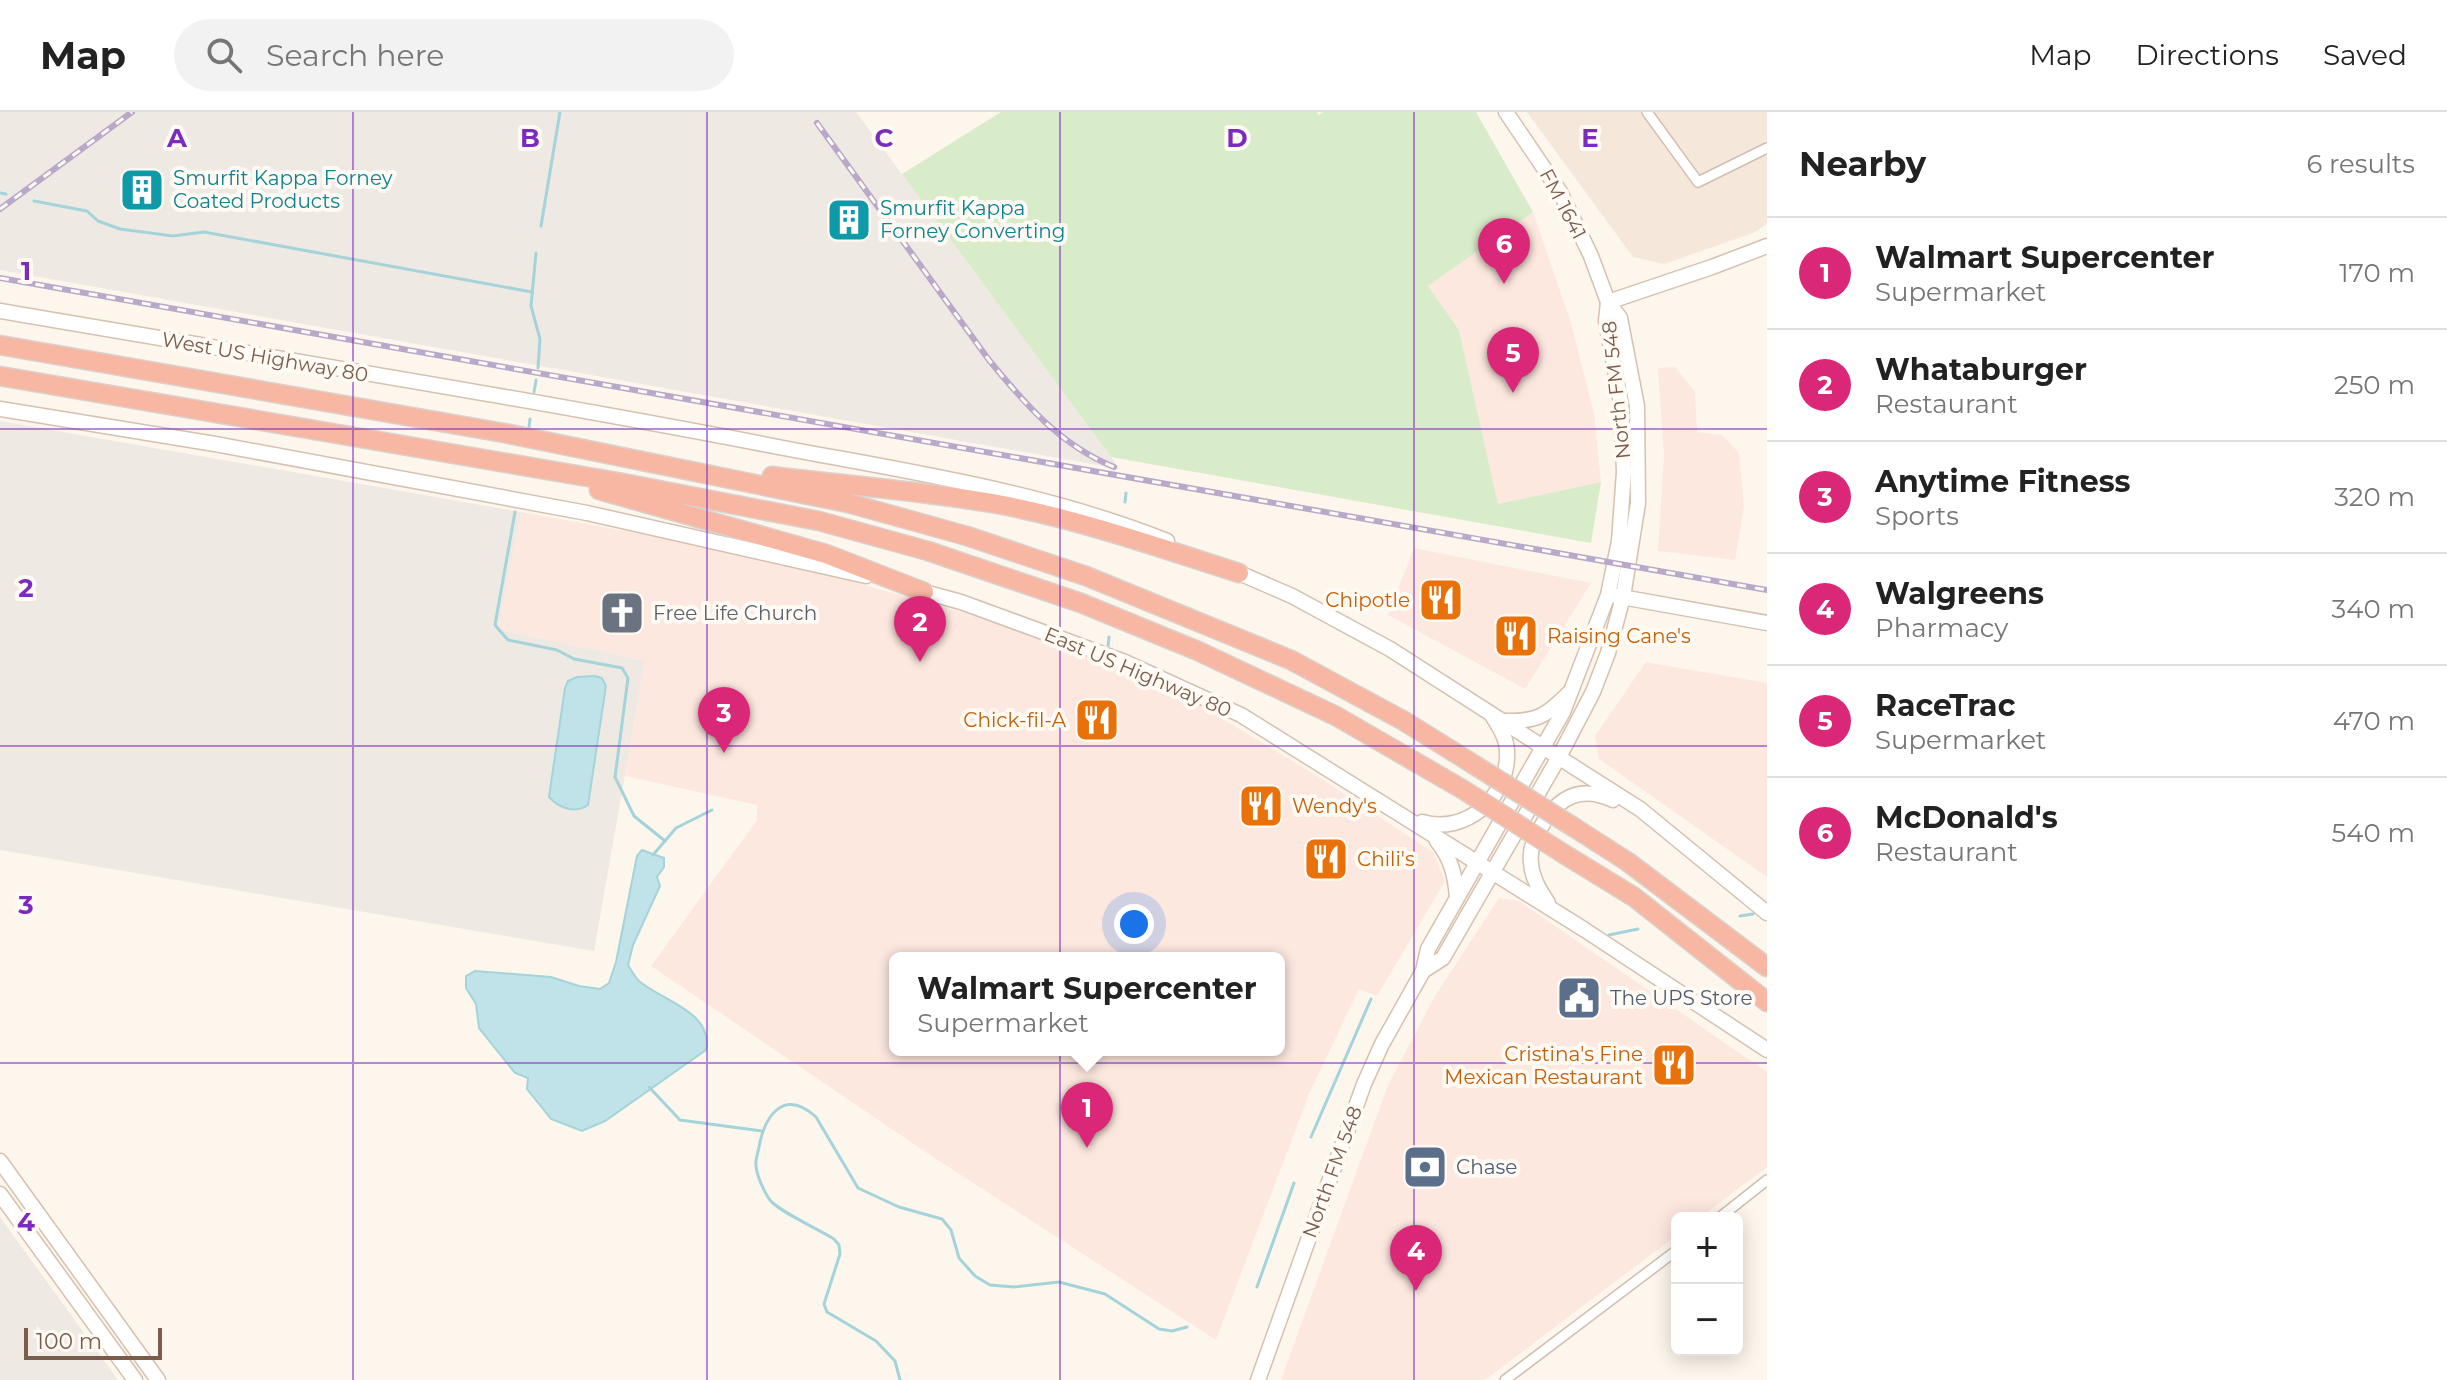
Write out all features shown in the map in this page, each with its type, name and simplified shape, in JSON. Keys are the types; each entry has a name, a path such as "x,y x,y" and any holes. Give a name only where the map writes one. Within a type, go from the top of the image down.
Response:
{"highway":[{"path":"0,345 473,428 718,476 878,511 967,536 1086,576 1291,660 1404,721 1640,870 1767,967"},
{"path":"0,376 623,483 819,521 942,556 1081,603 1198,651 1336,716 1462,789 1634,897 1767,1002"},
{"path":"492,461 826,554 924,592"},
{"path":"718,476 747,473 919,492 1005,506 1090,526 1239,573"}],"main road":[{"name":"FM 1641","path":"1506,112 1560,192 1587,247 1608,302"},
{"path":"1608,302 1767,246"},
{"name":"North FM 548","path":"1423,971 1443,958 1494,872 1593,692 1608,653 1616,596 1624,472 1620,393 1606,321 1608,302"},
{"name":"West US Highway 80","path":"0,311 940,477 1046,502 1159,538 1239,573"},
{"name":"East US Highway 80","path":"0,409 215,444 675,532 961,602 1074,643 1241,715 1551,908 1767,1050"},
{"path":"1239,573 1390,649 1640,809 1767,913"},
{"path":"1616,596 1767,623"},
{"name":"North FM 548","path":"1258,1380 1364,1084 1382,1044 1423,971 1428,949 1575,687 1616,596"},
{"path":"1497,718 1523,722 1540,718 1575,687"},
{"path":"1410,819 1438,826 1459,824 1475,815 1489,799 1502,777 1507,753 1497,718"},
{"path":"1551,908 1534,876 1531,854 1534,839 1552,809 1568,796 1589,793 1640,809"},
{"path":"1429,831 1446,853 1455,875 1457,897"},
{"path":"0,1161 158,1380"},
{"path":"0,1194 135,1380"}],"street":[{"path":"1647,112 1698,182 1767,148"},
{"path":"1727,1212 1767,1180"},
{"path":"1505,1380 1671,1255"}],"shaded area":[{"path":"0,112 856,112 1120,469 0,270"},
{"path":"1527,112 1767,112 1767,224 1753,233 1664,264 1633,257"},
{"path":"1533,212 1571,323 1594,414 1601,482 1498,504 1459,330 1428,286"},
{"path":"1675,367 1695,392 1697,432 1722,435 1739,453 1744,507 1735,560 1658,551 1664,455 1658,368"},
{"path":"0,421 521,512 498,629 645,661 594,951 0,850"},
{"path":"521,512 752,554 1008,625 1104,660 1203,707 1314,774 1433,852 1445,881 1377,996 1359,989 1309,1094 1216,1340 933,1157 651,966 757,820 757,805 625,776 645,661 498,629"},
{"path":"1414,548 1591,583 1525,689 1388,615"},
{"path":"1646,662 1767,683 1767,877 1599,759 1595,736"},
{"path":"1499,898 1519,901 1767,1072 1767,1167 1707,1212 1671,1212 1671,1240 1485,1380 1281,1380 1388,1085 1435,996"},
{"path":"0,1217 118,1380 0,1380"}],"green space":[{"path":"1001,112 1317,112 1319,115 1323,112 1476,112 1533,212 1428,286 1459,330 1498,504 1601,482 1591,543 1111,457 902,174"}],"water":[{"path":"577,677 602,678 606,686 588,805 578,809 567,808 549,797 565,688 568,681"},
{"path":"642,850 664,858 664,867 657,877 660,886 633,945 628,965 639,981 694,1017 706,1037 706,1050 605,1121 582,1131 551,1119 527,1089 528,1078 515,1073 479,1028 476,1004 466,988 466,976 475,971 551,977 600,989 609,983 637,856"}],"waterway":[{"path":"541,226 560,112"},
{"path":"0,193 6,194"},
{"path":"34,201 87,211 98,221 120,229 173,236 204,232 532,292"},
{"path":"536,253 531,306 540,339 538,368"},
{"path":"534,392 536,380"},
{"path":"529,427 530,419"},
{"path":"1125,502 1126,493"},
{"path":"515,512 495,625 508,640 557,650 574,659 622,668 628,678 615,777 634,816 665,841"},
{"path":"1108,646 1109,637"},
{"path":"653,855 676,828 712,810"},
{"path":"1740,916 1753,914"},
{"path":"1609,935 1638,929"},
{"path":"1311,1137 1371,999"},
{"path":"649,1087 680,1120 762,1131"},
{"path":"900,1380 895,1361 876,1341 827,1312 824,1304 840,1254 839,1245 834,1239 774,1204 761,1184 756,1164 762,1135 771,1116 785,1105 805,1109 816,1117 858,1188 899,1207 942,1219 951,1230 959,1258 975,1276 990,1285 1014,1287 1059,1282 1105,1294 1159,1329 1172,1331 1187,1327"},
{"path":"1257,1287 1294,1183"}],"railway":[{"path":"0,209 132,112"},
{"path":"817,123 989,360 1016,392 1060,435 1114,467"},
{"path":"0,278 1767,590"}],"place":[{"name":"Smurfit Kappa Forney Coated Products","path":"142,190"},
{"name":"Smurfit Kappa Forney Converting","path":"849,220"},
{"name":"McDonald's","path":"1504,284"},
{"name":"RaceTrac","path":"1513,393"},
{"name":"Chipotle","path":"1441,600"},
{"name":"Free Life Church","path":"622,613"},
{"name":"Raising Cane's","path":"1516,636"},
{"name":"Whataburger","path":"920,662"},
{"name":"Chick-fil-A","path":"1097,720"},
{"name":"Anytime Fitness","path":"724,753"},
{"name":"Wendy's","path":"1261,806"},
{"name":"Chili's","path":"1326,859"},
{"name":"The UPS Store","path":"1579,998"},
{"name":"Cristina's Fine Mexican Restaurant","path":"1674,1065"},
{"name":"Walmart Supercenter","path":"1087,1148"},
{"name":"Chase","path":"1425,1167"},
{"name":"Walgreens","path":"1416,1291"}]}
